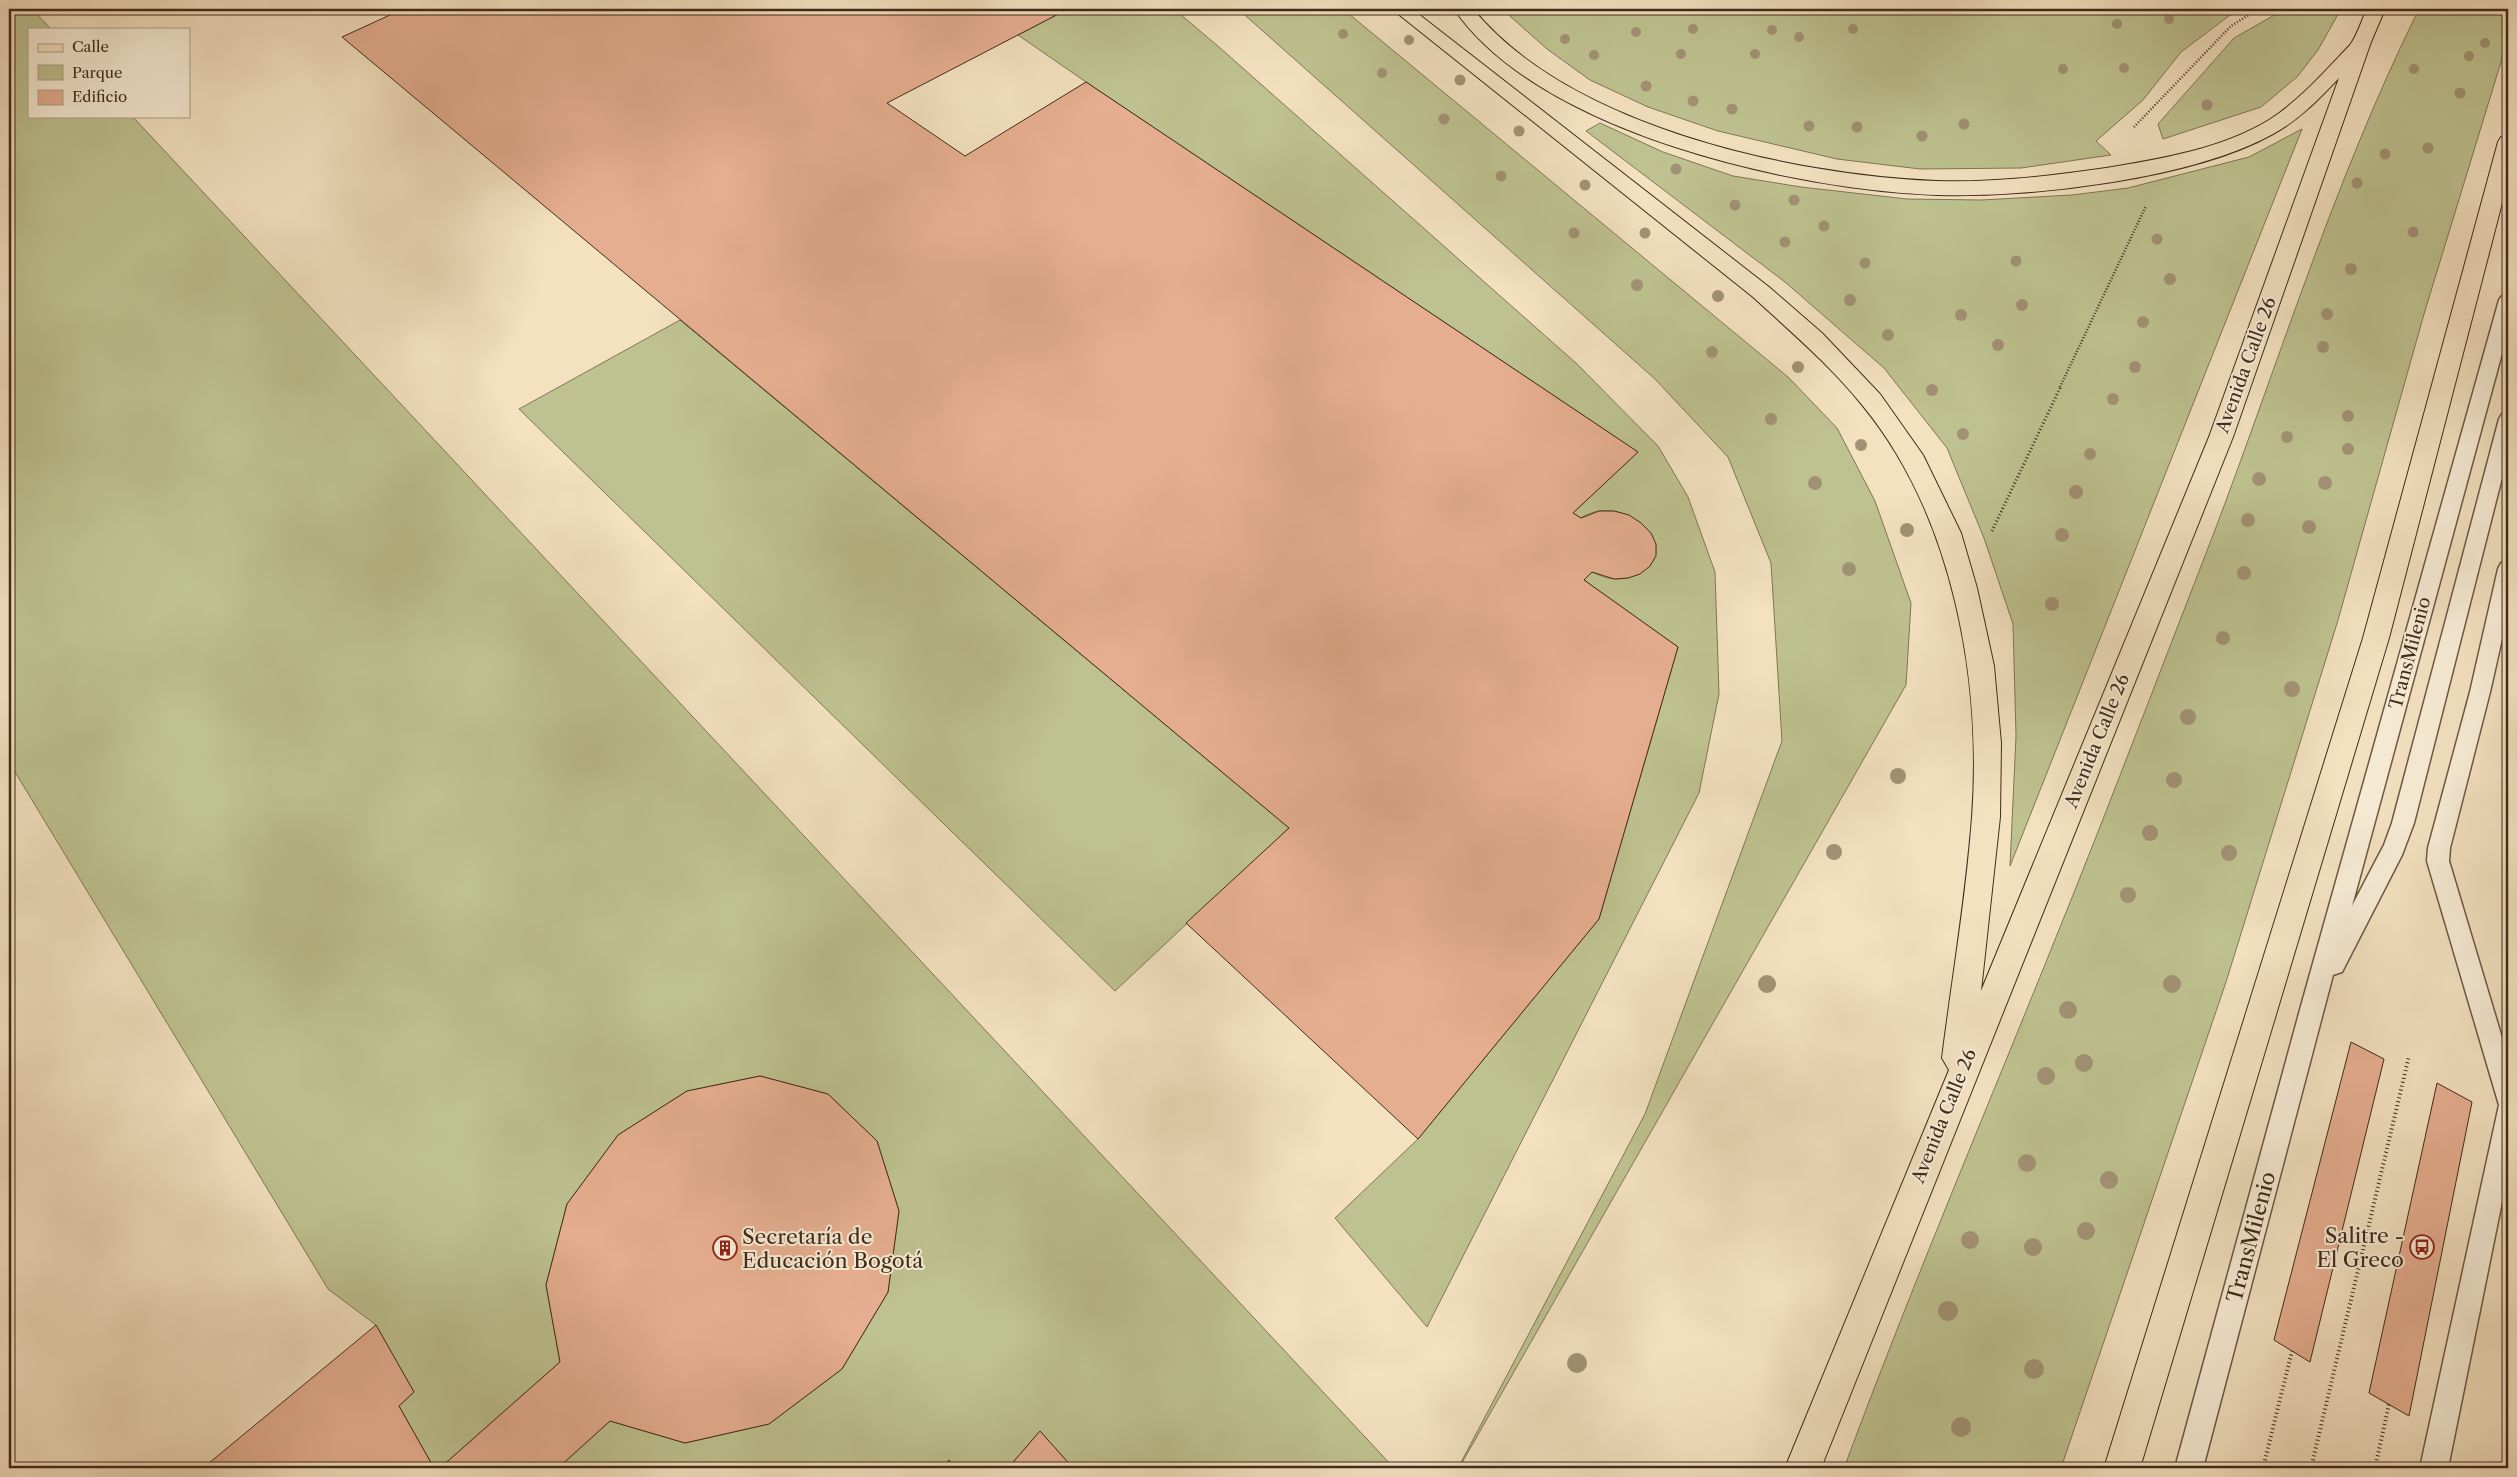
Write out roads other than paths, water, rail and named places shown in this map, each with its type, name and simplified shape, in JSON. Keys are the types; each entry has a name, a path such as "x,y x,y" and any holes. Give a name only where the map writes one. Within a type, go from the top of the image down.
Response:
{"main road":[{"path":"1400,9 1761,292 1814,339 1872,400 1914,461 1948,533 1964,588 1981,666 1987,743 1986,817 1954,1092"},
{"path":"1463,9 1471,19 1518,62 1574,99 1639,127 1716,151 1804,174 1902,185 1975,188 2060,182 2179,161 2219,150 2266,130 2299,107 2361,42"},
{"name":"Avenida Calle 26","path":"1803,1468 2221,437 2361,42 2376,9"},
{"path":"2122,1468 2376,638 2508,142"}],"lane":[{"name":"TransMilenio","path":"2189,1468 2313,1006 2508,300"},
{"name":"TransMilenio","path":"2313,1006 2399,835 2508,420"},
{"path":"2508,569 2480,692 2439,848 2438,861 2508,1098"},
{"path":"2434,1468 2508,1112"}],"place":[{"name":"Salitre - El Greco","path":"2422,1247"},
{"name":"Secretaría de Educación Bogotá","path":"725,1248"}]}
